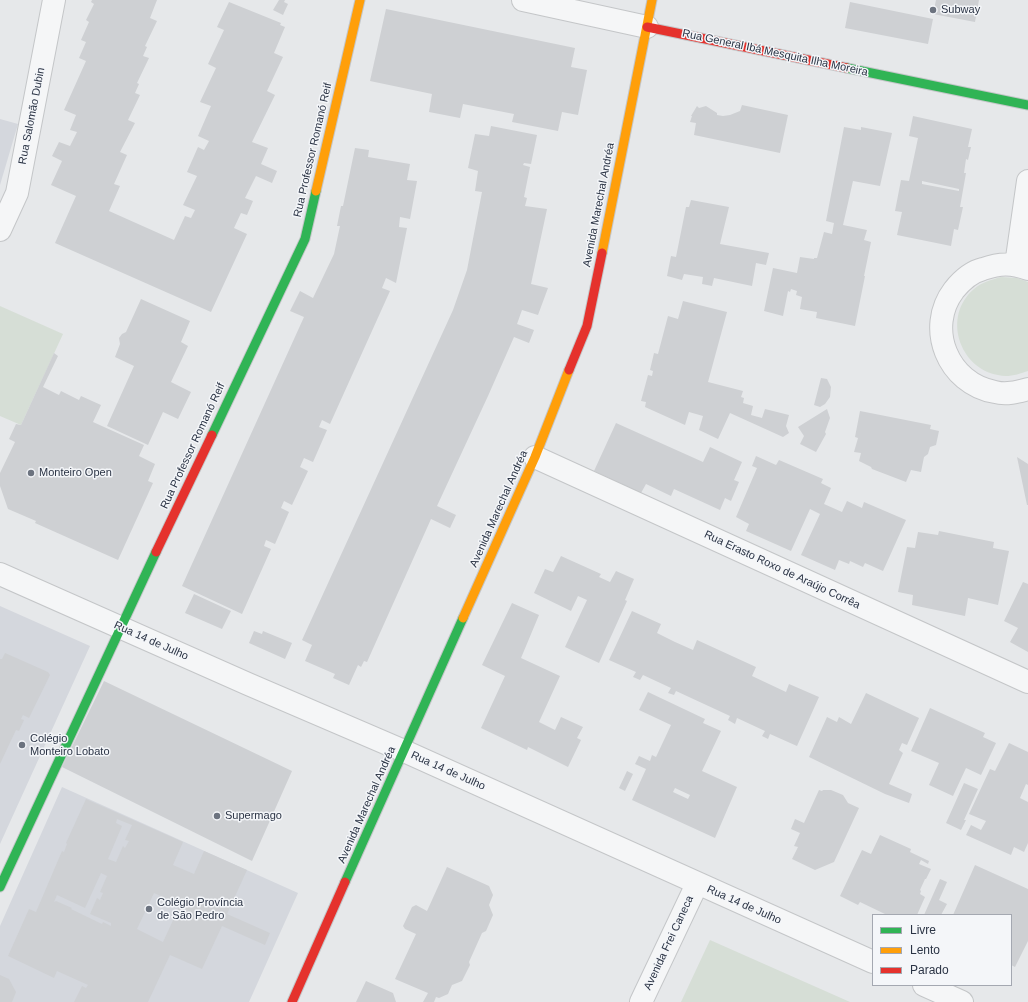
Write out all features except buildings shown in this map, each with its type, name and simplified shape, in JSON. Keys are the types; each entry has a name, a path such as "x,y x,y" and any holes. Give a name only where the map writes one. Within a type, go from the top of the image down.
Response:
{"street":[{"name":"Rua Salomão Dubin","path":"0,230 17,193 54,0"},
{"name":"Rua Professor Romanó Reif","path":"0,887 120,628 305,239 360,0"},
{"name":"Rua General Ibá Mesquita Ilha Moreira","path":"523,0 1028,105"},
{"name":"Avenida Marechal Andréa","path":"292,1002 535,457 587,326 652,0"},
{"path":"1028,181 1022,267 996,265 976,271 960,283 948,298 942,318 941,338 948,357 960,374 976,386 995,393 1016,393 1028,389"},
{"name":"Rua Erasto Roxo de Araújo Corrêa","path":"535,457 1028,682"},
{"name":"Rua 14 de Julho","path":"0,574 404,752 872,962"},
{"name":"Avenida Frei Caneca","path":"641,1002 697,884"},
{"path":"926,986 962,1002"}],"shaded area":[{"path":"0,119 18,124 0,185"},
{"path":"1001,277 1017,278 1028,282 1028,371 1010,376 1002,376 984,370 973,362 965,352 959,340 957,326 959,313 964,300 974,289 983,283"},
{"path":"0,306 63,334 21,425 0,416"},
{"name":"Colégio Monteiro Lobato","path":"0,606 90,646 0,844"},
{"name":"Colégio Província de São Pedro","path":"62,787 298,893 249,1002 0,1002 0,926"},
{"path":"710,940 850,1002 681,1002"}],"traffic: fast":[{"path":"847,68 1028,105"},
{"path":"212,435 305,239 316,191"},
{"path":"0,887 156,552"},
{"path":"345,882 463,618"}],"traffic: slow":[{"path":"316,191 360,0"},
{"path":"602,253 652,0"},
{"path":"463,618 535,457 569,370"}],"traffic: jam":[{"path":"647,27 847,68"},
{"path":"569,370 587,326 602,253"},
{"path":"156,552 212,435"},
{"path":"292,1002 345,882"}],"place":[{"name":"Subway","path":"933,10"},
{"name":"Monteiro Open","path":"31,473"},
{"name":"Colégio Monteiro Lobato","path":"22,745"},
{"name":"Supermago","path":"217,816"},
{"name":"Colégio Província de São Pedro","path":"149,909"}]}
